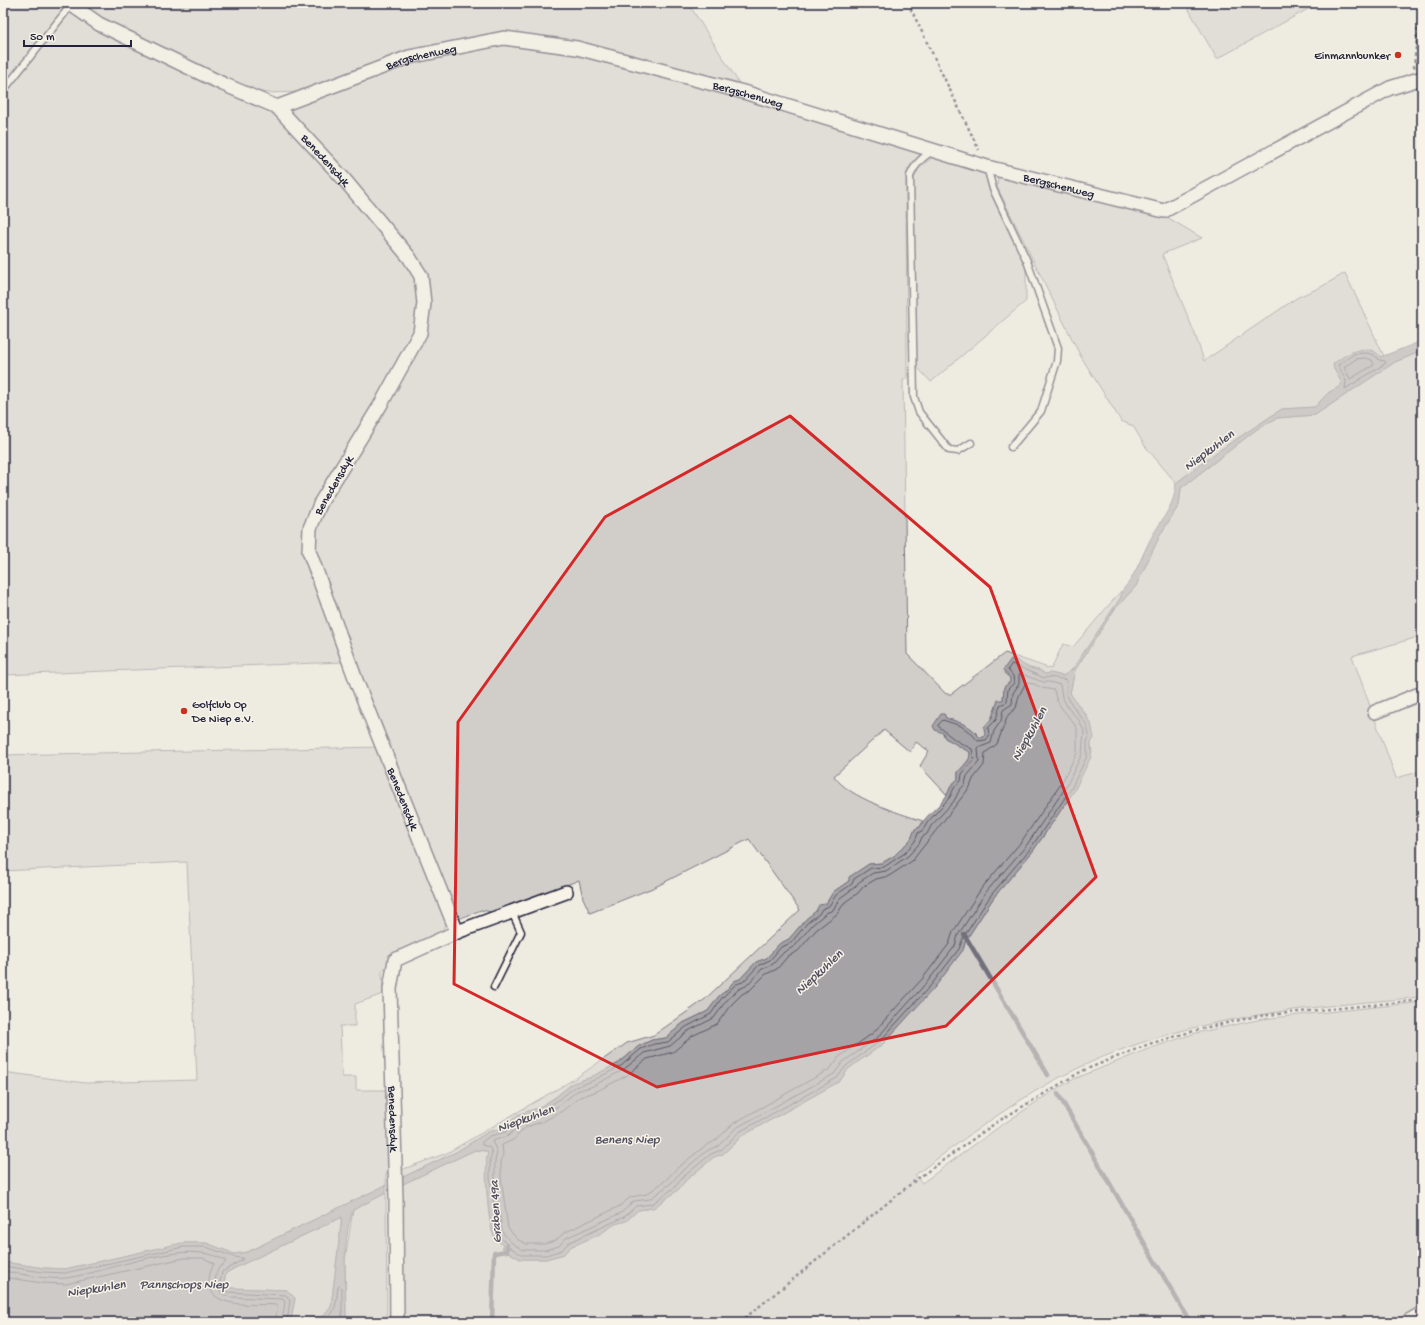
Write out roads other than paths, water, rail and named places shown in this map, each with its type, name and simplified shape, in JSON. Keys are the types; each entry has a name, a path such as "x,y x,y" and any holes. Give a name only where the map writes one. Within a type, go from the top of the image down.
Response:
{"street":[{"path":"70,4 99,24 223,84 277,107"},
{"name":"Bergschenweg","path":"277,107 409,57 504,38 577,48 748,93 987,167 1164,211 1390,88 1417,80"},
{"name":"Benedensdyk","path":"277,107 343,178 410,257 421,276 424,303 420,333 381,404 321,502 310,528 309,551 357,683 457,932"},
{"path":"1375,712 1422,693"},
{"name":"Benedensdyk","path":"397,1322 396,1199 390,989 395,960 457,932 566,892"},
{"path":"1410,1322 1422,1315"}],"lane":[{"path":"3,91 70,4"},
{"path":"933,150 922,158 913,168 910,176 914,397 919,412 949,450 958,451 971,443"},
{"path":"987,167 994,189 1027,261 1058,348 1057,361 1040,411 1011,446"},
{"path":"494,987 521,932 512,912"}],"water":[{"name":"Benens Niep","path":"1422,341 1422,351 1395,362 1315,415 1277,418 1257,429 1181,488 1179,505 1160,535 1136,586 1114,610 1075,670 1070,693 1091,723 1094,738 1091,743 1091,757 1074,791 1033,851 994,897 966,940 963,950 935,987 883,1044 848,1069 840,1081 742,1136 723,1154 714,1157 686,1180 678,1190 653,1208 638,1210 626,1221 615,1224 598,1235 570,1247 564,1254 546,1259 520,1259 503,1249 503,1245 496,1239 492,1230 488,1208 486,1169 488,1153 486,1151 475,1150 401,1185 401,1178 456,1152 488,1132 504,1128 517,1115 538,1108 555,1098 573,1083 589,1078 619,1063 639,1046 652,1040 666,1038 683,1023 708,1011 719,996 727,990 734,981 740,979 756,962 767,958 779,944 789,939 806,919 816,911 819,905 826,904 833,892 849,881 849,877 869,864 882,863 894,856 911,839 915,829 920,827 926,818 944,799 953,784 958,779 958,772 968,761 970,752 945,738 943,733 935,730 933,726 941,714 944,714 946,718 969,727 980,738 984,737 984,727 992,718 998,700 1003,700 1004,687 1010,682 1010,678 1003,670 1011,659 1045,674 1050,673 1063,676 1072,670 1121,597 1123,590 1131,579 1149,542 1170,507 1175,492 1176,483 1217,452 1282,409 1315,407 1328,393 1339,387 1342,383 1334,369 1333,364 1344,356 1363,349 1375,352 1381,357"},
{"name":"Pannschops Niep","path":"386,1185 386,1193 353,1210 349,1223 345,1279 346,1321 3,1322 3,1262 44,1268 65,1269 182,1243 206,1243 235,1254 247,1252","holes":["342,1217 331,1307 324,1316 291,1321 295,1298 287,1290 230,1288 224,1282 226,1273"]}],"waterway":[{"path":"964,934 1048,1075"},
{"path":"1058,1094 1190,1322"},
{"name":"Graben 49a","path":"492,1322 494,1253 507,1251 507,1245"}],"place":[{"name":"Einmannbunker","path":"1398,55"},
{"name":"Golfclub Op De Niep e.V.","path":"184,711"}],"water label":[{"name":"Niepkuhlen","path":"1208,449"},
{"name":"Niepkuhlen","path":"1028,733"},
{"name":"Niepkuhlen","path":"818,971"},
{"name":"Niepkuhlen","path":"525,1117"},
{"name":"Niepkuhlen","path":"96,1287"}]}
